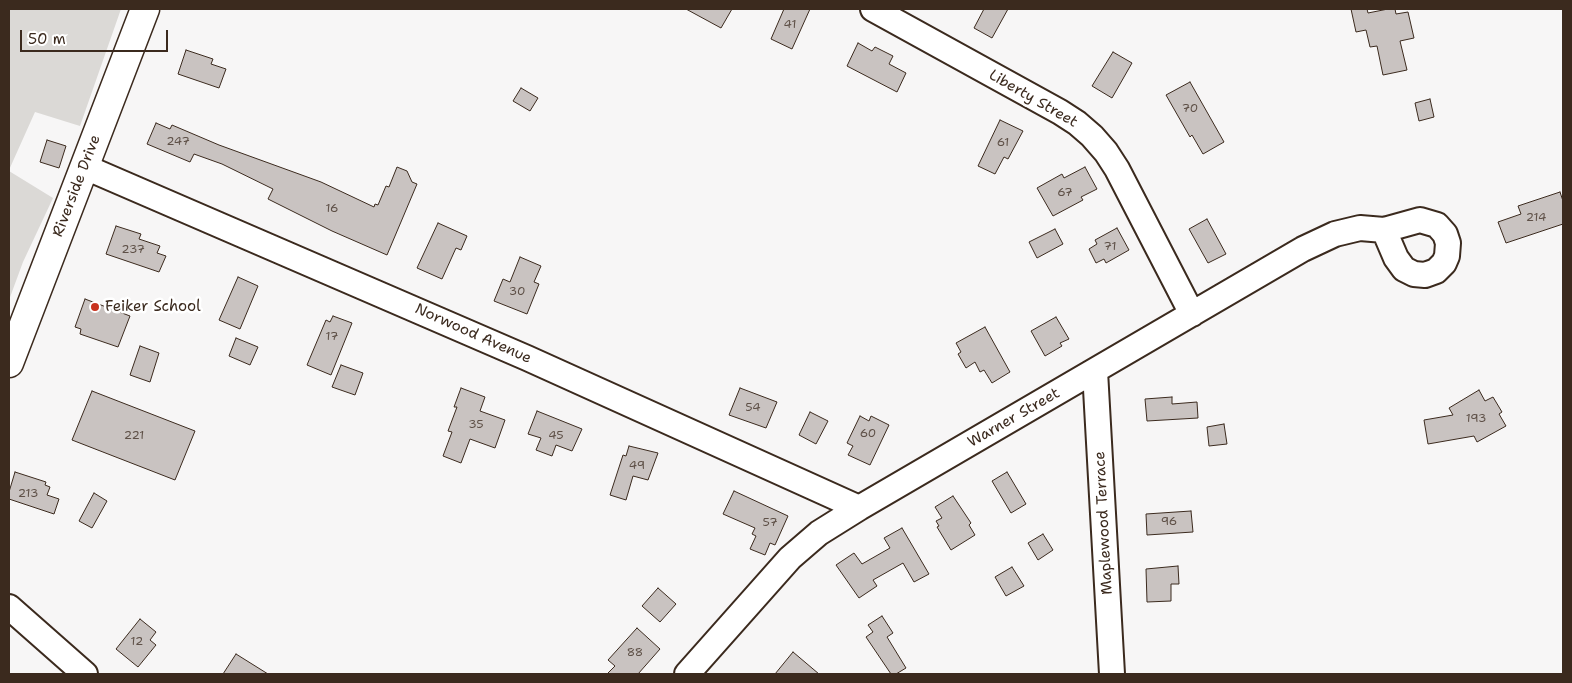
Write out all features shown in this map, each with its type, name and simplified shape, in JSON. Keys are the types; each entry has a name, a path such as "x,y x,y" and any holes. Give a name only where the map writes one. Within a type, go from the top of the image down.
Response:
{"street":[{"name":"Riverside Drive","path":"9,363 145,9"},
{"name":"Liberty Street","path":"873,9 1060,112 1092,136 1117,169 1192,314"},
{"name":"Norwood Avenue","path":"84,167 527,358 859,508"},
{"name":"Warner Street","path":"687,674 790,558 819,533 1303,249 1335,234 1360,228 1384,230"},
{"name":"Maplewood Terrace","path":"1095,371 1112,674"},
{"path":"9,607 86,674"}],"shaded area":[{"path":"9,9 121,9 80,126 35,112 9,170"},
{"path":"9,171 53,198 23,262 9,300"}],"building":[{"path":"686,9 732,9 721,28"},
{"path":"784,9 810,9 792,49 771,39"},
{"path":"984,9 1008,9 992,38 974,28"},
{"path":"1351,9 1367,9 1368,13 1388,9 1395,9 1396,14 1408,12 1414,38 1400,41 1407,70 1383,75 1377,46 1370,47 1366,30 1356,32"},
{"path":"858,43 872,51 875,47 893,56 889,64 906,73 897,92 847,66"},
{"path":"186,50 213,59 211,64 226,69 219,88 178,74"},
{"path":"1113,52 1132,63 1112,98 1092,86"},
{"path":"1190,82 1224,142 1203,154 1192,135 1190,137 1166,95"},
{"path":"521,88 538,98 530,111 513,101"},
{"path":"1430,99 1434,117 1419,121 1415,103"},
{"path":"1000,120 1023,131 1008,159 1004,157 995,174 978,166"},
{"path":"156,123 170,129 172,125 219,145 321,182 374,207 375,204 378,205 386,186 389,187 397,167 407,171 412,182 417,184 387,255 332,231 268,199 273,189 222,164 194,154 190,162 147,144"},
{"path":"47,140 66,146 59,168 40,162"},
{"path":"1085,167 1097,189 1081,197 1083,200 1053,216 1037,188 1062,174 1064,178"},
{"path":"1560,192 1563,201 1563,224 1506,243 1498,222 1521,214 1518,206"},
{"path":"1207,219 1226,254 1208,263 1189,229"},
{"path":"438,223 467,236 461,250 456,248 442,279 417,268"},
{"path":"116,226 141,234 139,239 160,246 157,253 166,256 159,272 106,254"},
{"path":"1117,228 1129,250 1106,263 1104,259 1096,263 1089,249 1097,244 1095,240"},
{"path":"1055,229 1063,244 1037,258 1029,242"},
{"path":"520,257 541,266 534,282 539,284 527,314 494,301 503,279 510,282"},
{"path":"238,277 258,286 240,329 219,320"},
{"path":"85,299 130,316 118,347 80,334 81,329 75,327"},
{"path":"333,316 352,323 331,375 307,365 326,320 330,322"},
{"path":"1056,317 1069,339 1060,343 1062,346 1045,356 1031,331"},
{"path":"985,327 1010,372 992,383 984,370 980,372 975,362 966,368 958,354 961,352 956,343"},
{"path":"236,338 258,347 250,365 229,356"},
{"path":"140,346 159,353 150,382 130,375"},
{"path":"341,365 363,373 355,395 332,387"},
{"path":"461,388 485,397 480,411 505,420 495,448 470,439 461,463 443,456 452,432 448,431 457,407 454,407"},
{"path":"740,388 777,402 766,428 729,415"},
{"path":"1479,390 1485,401 1493,397 1502,412 1499,414 1506,426 1477,442 1474,436 1428,444 1424,420 1453,415 1449,408"},
{"path":"92,391 195,431 175,480 72,440"},
{"path":"1172,397 1172,404 1197,402 1198,418 1147,421 1145,399"},
{"path":"537,411 582,429 572,451 556,445 552,456 536,450 541,438 528,434"},
{"path":"810,412 828,421 816,444 799,435"},
{"path":"860,416 869,421 871,416 889,425 870,465 848,455 853,446 847,443"},
{"path":"1224,424 1227,444 1209,446 1207,427"},
{"path":"629,446 658,453 648,480 633,476 626,500 610,495 623,455 626,456"},
{"path":"15,472 46,482 45,485 50,487 47,495 59,499 54,514 9,499 9,492"},
{"path":"1007,472 1026,504 1011,513 992,481"},
{"path":"734,491 788,516 775,545 770,543 765,555 750,549 756,536 752,534 755,528 723,514"},
{"path":"94,493 107,501 92,528 79,521"},
{"path":"953,496 971,523 969,525 975,535 951,550 937,527 939,526 936,521 942,518 935,507"},
{"path":"1191,511 1193,532 1147,535 1146,514"},
{"path":"902,528 929,574 914,582 903,563 873,580 877,586 859,598 836,565 854,553 862,564 890,548 884,538"},
{"path":"1043,534 1053,550 1038,560 1028,543"},
{"path":"1178,566 1179,584 1171,584 1171,601 1147,602 1146,569"},
{"path":"1012,567 1024,586 1006,596 995,577"},
{"path":"658,588 676,604 660,622 642,606"},
{"path":"882,616 893,633 887,637 906,668 896,674 891,674 866,637 873,632 868,625"},
{"path":"140,619 156,632 150,640 156,645 138,667 116,649"},
{"path":"637,628 660,649 638,674 607,674 615,666 608,660"},
{"path":"793,652 819,674 775,674"},
{"path":"236,654 268,674 223,674"}],"place":[{"name":"Feiker School","path":"95,307"}]}
